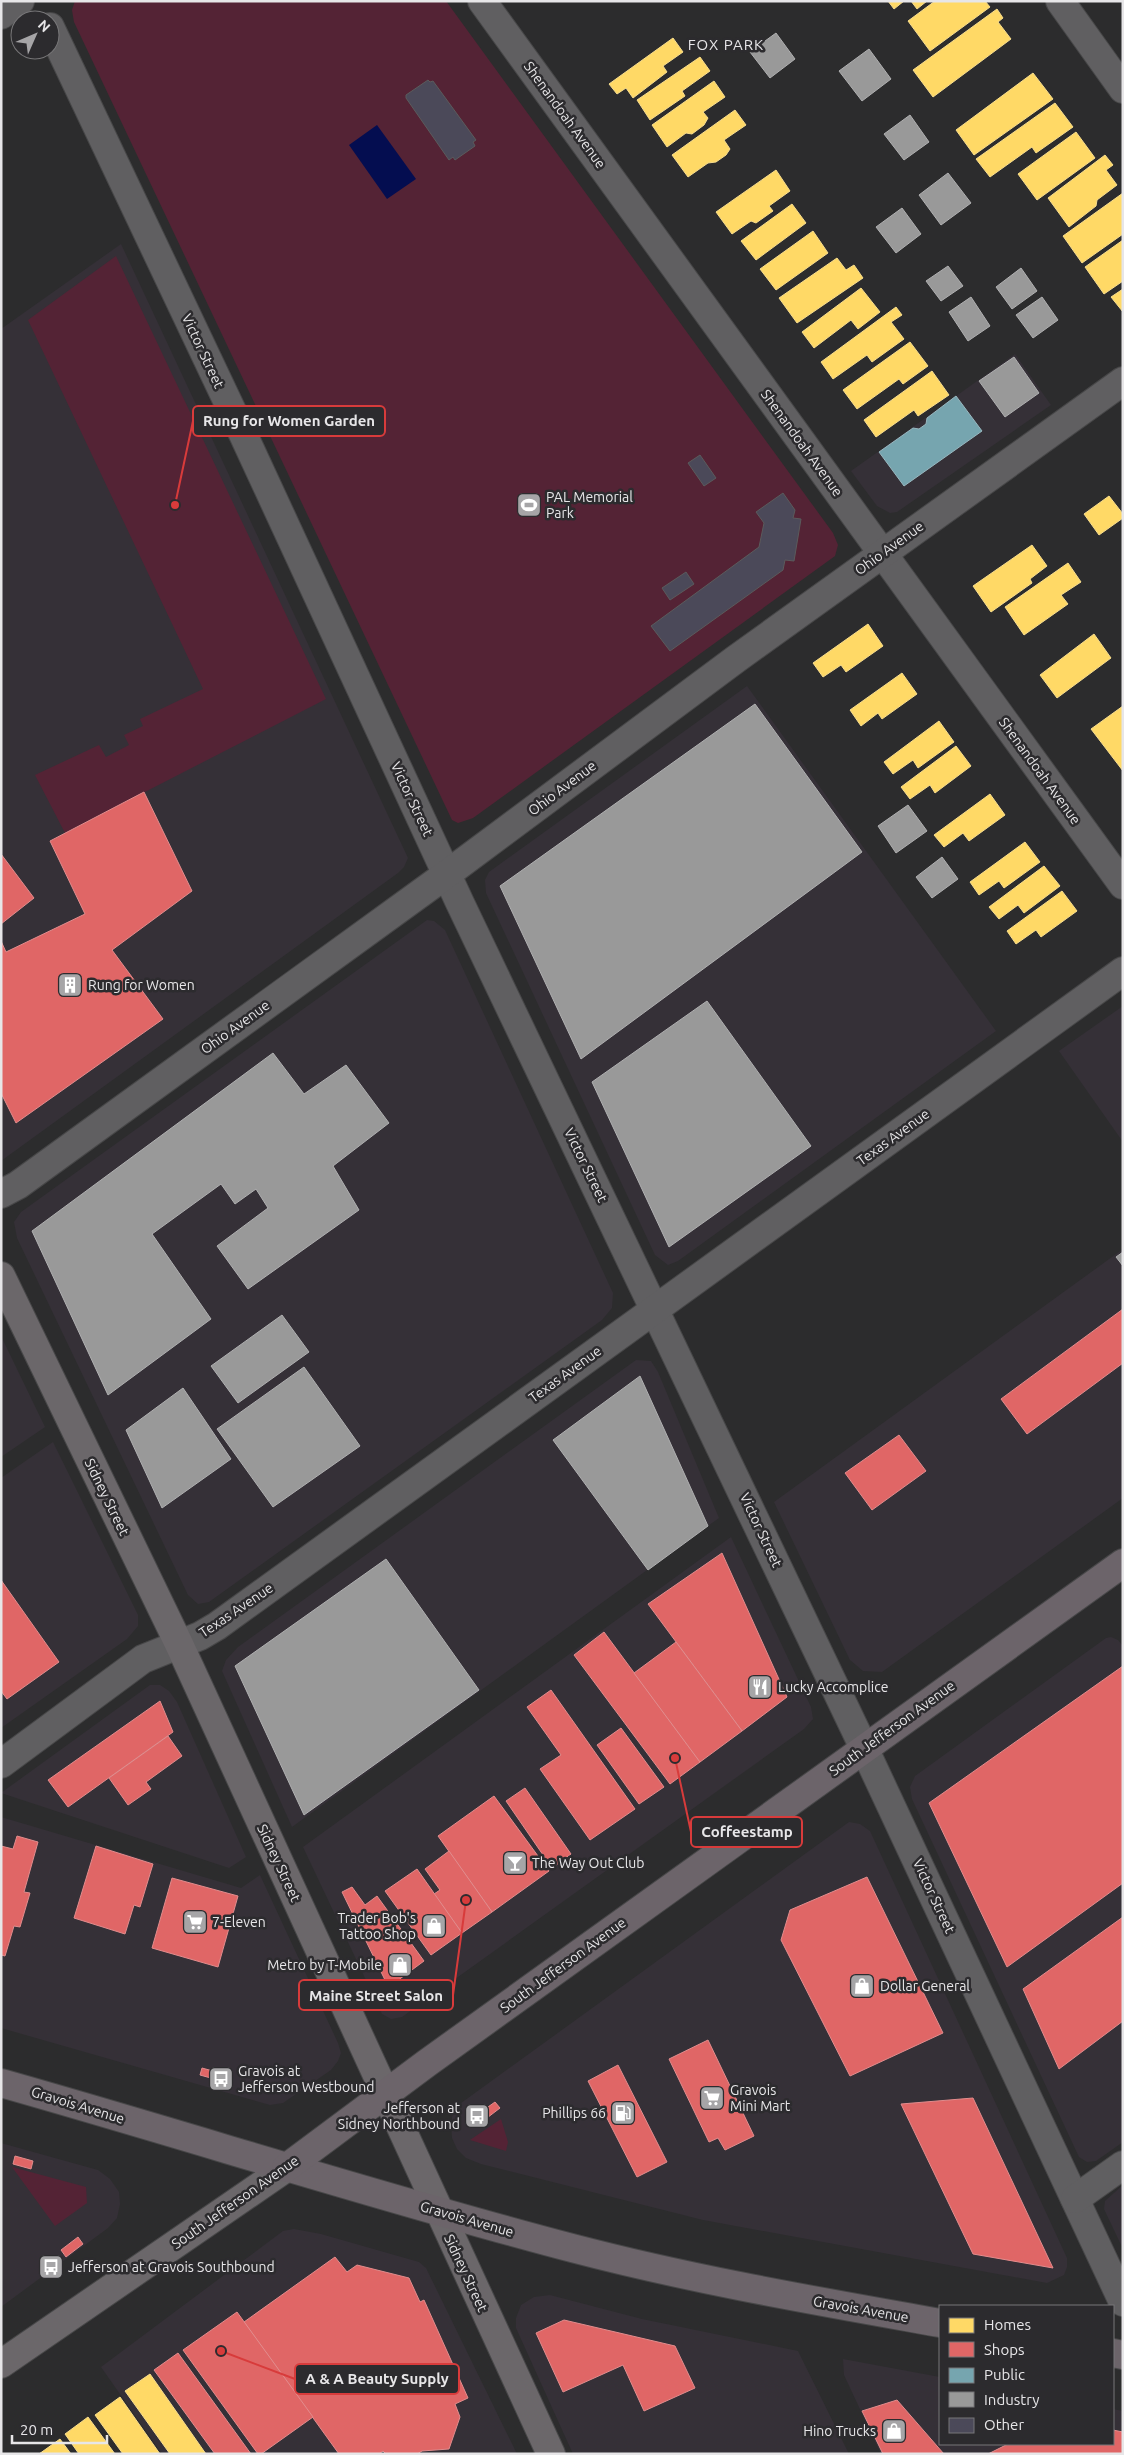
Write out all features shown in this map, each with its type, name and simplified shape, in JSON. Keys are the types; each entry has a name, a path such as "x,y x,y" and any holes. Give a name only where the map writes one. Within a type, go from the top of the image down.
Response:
{"main road":[{"name":"South Jefferson Avenue","path":"286,2168 386,2093 1123,1563"},
{"name":"Gravois Avenue","path":"1,2083 286,2168 572,2248 715,2282 939,2323"}],"street":[{"path":"1,15 20,1"},
{"name":"Shenandoah Avenue","path":"482,1 1123,885"},
{"path":"1060,1 1123,88"},
{"name":"Victor Street","path":"60,48 447,874 864,1748 1123,2302"},
{"name":"Ohio Avenue","path":"1,1194 18,1185 447,874 736,659 1123,381"},
{"name":"Texas Avenue","path":"1,1764 142,1659 200,1636 217,1626 1123,972"},
{"name":"Sidney Street","path":"1,1276 179,1644 386,2093 437,2211 551,2454"},
{"path":"1075,2199 1123,2166"},
{"name":"South Jefferson Avenue","path":"1,2364 286,2168"}],"shaded area":[{"path":"75,1 446,1 833,533 838,545 835,556 473,818 458,823 452,820 74,22 72,10"},
{"path":"377,125 416,179 387,199 349,145"},
{"path":"121,244 408,858 404,867 398,873 1,1161 1,329"},
{"path":"116,256 326,699 65,833 35,775 99,745 106,757 129,745 124,735 143,726 140,719 203,689 28,320"},
{"path":"1015,354 1051,405 897,512 890,513 877,506 851,471"},
{"path":"747,686 996,1031 678,1261 668,1265 655,1255 486,893 485,880 489,872"},
{"path":"427,920 434,921 445,930 613,1293 612,1308 602,1320 209,1602 198,1604 188,1595 17,1238 14,1222 21,1212"},
{"path":"1123,1006 1123,1142 1059,1051"},
{"path":"1123,1249 1123,1498 882,1672 863,1671 850,1660 774,1502"},
{"path":"1,1336 45,1427 1,1457"},
{"path":"636,1360 651,1361 658,1372 719,1518 292,1827 222,1671 226,1660 238,1647"},
{"path":"53,1442 138,1615 138,1626 127,1639 1,1728 1,1478"},
{"path":"731,1537 811,1707 813,1719 804,1729 402,2017 391,2019 382,2014 303,1847"},
{"path":"1111,1637 1118,1640 1123,1646 1123,2142 1096,2161 1087,2162 1079,2157 912,1799 910,1787 915,1776 1106,1638"},
{"path":"150,1685 160,1685 169,1691 177,1702 246,1857 229,1868 1,1793"},
{"path":"1,1817 241,1888 260,1875 338,2043 341,2053 338,2061 331,2070 283,2103 270,2105 1,2028"},
{"path":"849,1822 860,1824 870,1831 1067,2258 1067,2267 1064,2275 1047,2283 703,2220 481,2164 466,2158 457,2149 452,2138 451,2124 453,2112 457,2106"},
{"path":"501,2119 508,2142 506,2151 470,2140"},
{"path":"1,2143 98,2170 110,2179 119,2192 120,2204 117,2218 108,2228 1,2307"},
{"path":"12,2167 86,2187 87,2203 55,2226"},
{"path":"1123,2185 1123,2249 1104,2209 1105,2201"},
{"path":"294,2229 321,2234 419,2262 426,2268 517,2454 162,2454 101,2367 283,2231"},
{"path":"550,2295 642,2319 798,2351 849,2454 573,2454 516,2328 516,2318 521,2305 534,2297"},
{"path":"843,2359 939,2377 939,2445 1114,2445 1114,2409 1123,2411 1123,2454 881,2454 844,2375"}],"building: Homes":[{"path":"888,1 904,1 894,9"},
{"path":"911,1 927,1 917,9"},
{"path":"935,1 985,1 990,7 930,51 908,21"},
{"path":"997,9 1003,18 998,22 1011,39 933,97 913,70"},
{"path":"673,38 683,52 663,66 667,72 633,98 626,88 617,94 609,84"},
{"path":"700,57 710,71 682,91 685,96 650,120 637,100"},
{"path":"1033,73 1053,99 974,155 956,130"},
{"path":"714,81 725,97 703,112 708,118 704,125 692,134 686,133 667,147 652,125"},
{"path":"1055,103 1073,127 1036,153 1032,147 990,177 976,159"},
{"path":"735,110 746,125 724,140 730,149 726,155 716,162 708,163 688,177 672,155"},
{"path":"1076,132 1095,158 1037,200 1018,174"},
{"path":"1105,155 1113,165 1106,170 1117,185 1097,200 1096,206 1069,227 1048,198"},
{"path":"776,170 790,191 769,206 773,211 756,223 751,221 732,234 716,212"},
{"path":"1123,193 1123,234 1082,263 1063,236"},
{"path":"792,204 806,223 756,260 741,241"},
{"path":"813,231 828,253 776,290 760,269"},
{"path":"1123,240 1123,281 1104,294 1085,267"},
{"path":"837,258 846,270 854,265 863,278 797,323 779,298"},
{"path":"861,288 880,312 858,329 851,320 814,348 802,332"},
{"path":"1123,289 1123,312 1111,297"},
{"path":"896,307 902,315 891,322 904,339 872,362 867,355 833,379 821,362"},
{"path":"910,342 928,366 903,384 899,379 857,409 843,390"},
{"path":"932,371 949,395 918,416 914,410 876,437 864,420"},
{"path":"1109,496 1123,514 1123,518 1099,535 1084,514"},
{"path":"1032,545 1047,566 1030,579 1032,583 991,612 973,586"},
{"path":"1068,563 1081,582 1061,595 1068,604 1024,635 1005,607"},
{"path":"868,624 883,646 846,672 841,665 823,677 813,663"},
{"path":"1094,634 1111,658 1057,698 1040,675"},
{"path":"902,673 917,694 882,719 878,713 861,726 850,710"},
{"path":"1123,706 1123,771 1091,729"},
{"path":"939,721 954,742 918,768 913,760 893,774 884,762"},
{"path":"956,746 971,766 935,793 930,785 910,799 901,787"},
{"path":"990,794 1005,815 969,841 963,833 944,847 934,835"},
{"path":"1025,842 1040,862 1004,888 999,881 979,895 970,882"},
{"path":"1044,866 1060,886 1024,913 1018,905 999,919 989,907"},
{"path":"1062,891 1077,911 1041,937 1036,930 1016,944 1007,931"},
{"path":"150,2374 206,2454 170,2454 125,2391"},
{"path":"120,2397 160,2454 123,2454 95,2415"},
{"path":"88,2417 115,2454 79,2454 65,2434"},
{"path":"60,2439 71,2454 39,2454"}],"building: Shops":[{"name":"Rung for Women","path":"144,792 192,891 112,950 163,1019 16,1123 1,1093 1,941 6,952 85,914 50,841"},
{"path":"1,854 34,898 1,924"},
{"path":"1123,1309 1123,1363 1027,1434 1001,1399"},
{"path":"899,1435 926,1471 872,1510 845,1473"},
{"path":"722,1553 787,1697 742,1731 648,1604"},
{"path":"1,1580 59,1662 7,1699 1,1691"},
{"path":"604,1632 700,1762 670,1784 574,1655"},
{"path":"676,1642 742,1731 700,1762 634,1673"},
{"path":"1123,1666 1123,1883 1007,1967 929,1803"},
{"path":"551,1690 635,1809 590,1840 540,1769 561,1755 527,1707"},
{"path":"160,1701 173,1732 68,1807 48,1780"},
{"path":"621,1728 664,1787 639,1804 597,1745"},
{"path":"168,1736 182,1756 146,1782 151,1789 128,1805 109,1778"},
{"path":"525,1788 571,1854 552,1868 506,1801"},
{"path":"494,1796 549,1871 492,1912 438,1836"},
{"path":"17,1836 38,1842 24,1892 30,1893 20,1927 14,1926 5,1956 1,1955 1,1846 13,1849"},
{"path":"96,1846 153,1864 140,1907 134,1905 125,1934 74,1918"},
{"path":"449,1851 492,1912 462,1933 434,1894 440,1890 425,1869"},
{"path":"417,1869 462,1933 431,1955 385,1891"},
{"name":"Dollar General","path":"867,1877 943,2033 850,2076 781,1940 790,1910"},
{"name":"7-Eleven","path":"172,1878 238,1896 218,1967 152,1948"},
{"path":"352,1887 365,1905 377,1896 424,1961 397,1981 385,1980 342,1892"},
{"path":"1123,1917 1123,2021 1059,2069 1023,1989"},
{"name":"Gravois Mini Mart","path":"708,2040 754,2136 725,2150 718,2138 709,2142 669,2059"},
{"name":"Phillips 66","path":"618,2065 667,2162 637,2177 588,2081"},
{"path":"202,2068 220,2073 218,2080 200,2075"},
{"path":"973,2098 1053,2268 973,2254 901,2104"},
{"path":"495,2102 500,2108 483,2121 478,2114"},
{"path":"15,2156 33,2161 31,2169 13,2164"},
{"path":"78,2237 83,2244 66,2257 61,2250"},
{"path":"335,2257 347,2272 357,2265 409,2278 420,2302 424,2300 468,2398 455,2404 460,2417 449,2449 422,2451 417,2454 386,2454 383,2451 379,2454 339,2454 244,2322"},
{"path":"237,2312 313,2417 261,2454 258,2454 183,2350"},
{"path":"564,2320 675,2346 695,2388 644,2411 623,2365 563,2392 536,2333"},
{"path":"178,2353 251,2454 215,2454 154,2370"},
{"path":"897,2400 944,2454 883,2454 862,2411"},
{"path":"1114,2430 1123,2432 1123,2454 988,2454 1006,2445 1114,2445"}],"building: Public":[{"path":"956,396 982,431 904,486 879,452 913,428 919,429 926,424 927,418"}],"building: Industry":[{"path":"776,33 795,59 770,78 750,52"},
{"path":"869,49 891,79 862,101 839,71"},
{"path":"910,115 929,142 904,160 884,134"},
{"path":"948,173 971,203 941,225 919,195"},
{"path":"902,208 921,234 896,253 876,227"},
{"path":"948,266 963,286 941,301 926,281"},
{"path":"1021,268 1037,291 1012,309 996,287"},
{"path":"971,297 990,326 968,341 949,312"},
{"path":"1042,297 1058,320 1033,338 1016,315"},
{"path":"1014,357 1039,393 1005,417 979,381"},
{"path":"755,704 862,852 581,1059 500,886"},
{"path":"908,805 927,831 896,853 878,826"},
{"path":"942,857 958,879 932,898 916,877"},
{"path":"707,1001 811,1146 669,1247 592,1082"},
{"path":"273,1053 304,1094 346,1065 389,1123 333,1166 359,1210 248,1289 217,1246 268,1208 256,1189 235,1204 221,1184 152,1234 211,1319 108,1395 32,1231"},
{"path":"1123,1252 1123,1266 1116,1257"},
{"path":"282,1315 309,1352 238,1403 211,1366"},
{"path":"304,1367 360,1446 273,1507 217,1429"},
{"path":"640,1376 708,1526 648,1570 553,1440"},
{"path":"183,1388 231,1459 162,1508 126,1430"},
{"path":"386,1559 479,1690 304,1815 235,1666"}],"building: Other":[{"path":"428,80 430,82 433,81 476,140 473,142 475,146 455,160 453,157 449,160 406,98 406,95"},
{"path":"700,455 716,478 704,486 688,463"},
{"path":"783,493 795,510 793,518 801,519 794,561 785,560 783,570 670,651 651,626 759,547 764,523 756,512"},
{"path":"686,572 694,584 670,600 662,588"}],"place":[{"name":"Rung for Women Garden","path":"175,505"},
{"name":"PAL Memorial Park","path":"529,505"},
{"name":"Rung for Women","path":"70,985"},
{"name":"Lucky Accomplice","path":"760,1687"},
{"name":"Coffeestamp","path":"675,1758"},
{"name":"The Way Out Club","path":"515,1863"},
{"name":"Maine Street Salon","path":"466,1900"},
{"name":"7-Eleven","path":"195,1922"},
{"name":"Trader Bob's Tattoo Shop","path":"434,1926"},
{"name":"Metro by T-Mobile","path":"400,1965"},
{"name":"Dollar General","path":"862,1986"},
{"name":"Gravois at Jefferson Westbound","path":"221,2079"},
{"name":"Gravois Mini Mart","path":"712,2098"},
{"name":"Phillips 66","path":"623,2113"},
{"name":"Jefferson at Sidney Northbound","path":"477,2116"},
{"name":"Jefferson at Gravois Southbound","path":"51,2267"},
{"name":"A & A Beauty Supply","path":"221,2351"},
{"name":"Hino Trucks","path":"894,2431"}],"district":[{"name":"FOX PARK","path":"726,45"}]}
